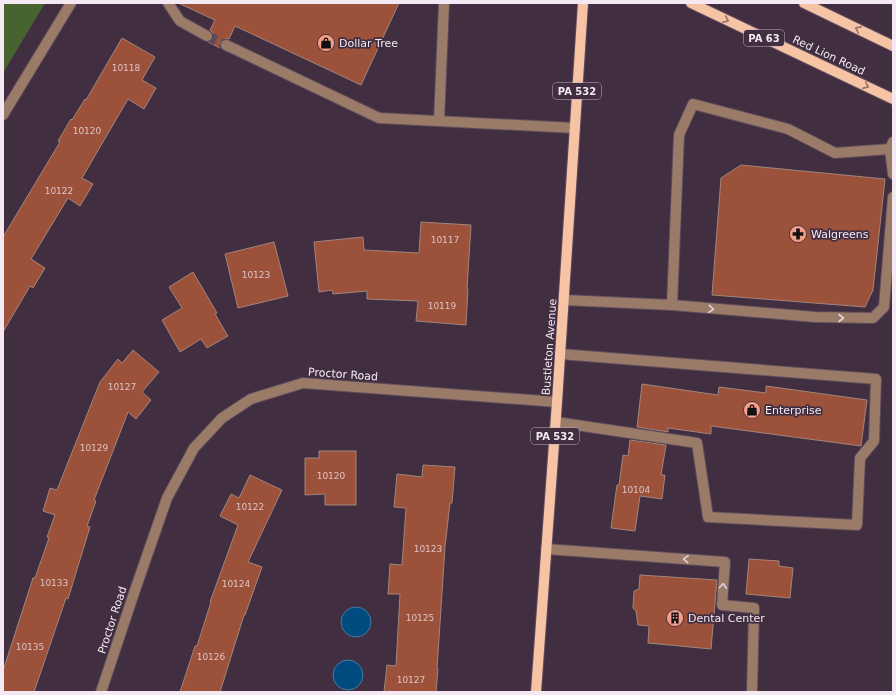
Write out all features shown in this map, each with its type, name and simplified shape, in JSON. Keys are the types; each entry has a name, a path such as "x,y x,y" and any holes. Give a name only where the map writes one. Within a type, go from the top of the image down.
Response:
{"main road":[{"name":"Bustleton Avenue","path":"536,692 556,422 583,3"},
{"name":"Red Lion Road","path":"690,3 893,99"},
{"path":"804,3 893,46"}],"street":[{"path":"3,115 71,3"},
{"path":"168,3 180,21 208,36"},
{"path":"439,121 444,3"},
{"path":"226,45 379,118 575,128"},
{"path":"672,305 679,135 693,104 788,129 835,153 891,146 893,174"},
{"path":"564,300 672,305 815,318 873,318 884,307 893,197"},
{"path":"556,422 697,443 708,517 857,525 860,458 874,441 876,379 560,354"},
{"name":"Proctor Road","path":"101,692 167,498 194,448 222,418 251,399 303,383 557,402"},
{"path":"546,549 725,562 722,605 754,608 752,692"}],"green space":[{"path":"3,3 45,3 3,73"}],"water":[{"path":"356,607 367,611 371,622 367,633 356,637 345,633 341,622 345,611"},
{"path":"348,660 354,661 362,669 362,681 354,689 348,690 342,689 334,681 333,675 334,669 342,661"}],"building":[{"name":"Dollar Tree","path":"178,3 399,3 361,85 235,26 229,39 225,39 220,42 220,48 208,42 213,39 213,33 210,30 215,20"},
{"path":"122,38 155,57 142,80 156,88 144,109 128,99 82,178 93,184 80,206 68,198 31,259 45,268 33,288 30,286 3,332 3,237 60,142 58,141 71,119 72,120 85,99 86,100"},
{"name":"Walgreens","path":"741,165 885,179 873,290 865,307 712,295 721,178"},
{"path":"421,222 471,225 466,325 416,321 418,301 367,299 367,291 333,294 332,290 319,292 314,242 363,237 364,250 419,253"},
{"path":"274,242 288,296 238,308 225,254"},
{"path":"193,272 217,313 215,314 228,336 207,348 201,339 180,352 162,320 182,308 169,287"},
{"path":"133,350 159,372 142,392 151,400 136,419 128,412 94,500 96,501 87,526 90,527 68,599 66,598 34,692 3,692 3,671 33,578 35,578 49,538 47,537 55,515 43,511 50,488 57,490 100,382 118,359 122,363"},
{"name":"Enterprise","path":"642,384 718,395 719,387 766,393 766,386 867,400 861,446 711,426 711,434 668,428 668,432 637,427"},
{"path":"630,440 666,445 661,475 665,475 662,499 640,496 635,531 611,528 623,455 628,456"},
{"path":"319,451 356,451 356,505 325,505 325,494 305,495 305,458 319,458"},
{"path":"423,465 455,467 452,503 450,503 445,547 436,692 384,692 387,665 396,666 400,594 388,594 390,564 402,565 406,508 394,507 397,474 422,477"},
{"path":"250,475 282,490 248,562 262,567 244,615 220,692 180,692 238,525 220,516 231,494 239,498"},
{"path":"749,559 779,561 779,566 793,568 790,598 746,594"},
{"name":"Dental Center","path":"640,575 717,580 711,649 648,643 649,626 638,625 636,611 633,608 634,591 639,589"}],"tunnel":[{"path":"207,36 226,45"}],"place":[{"name":"Dollar Tree","path":"326,43"},
{"name":"Walgreens","path":"798,234"},
{"name":"Enterprise","path":"752,410"},
{"name":"Dental Center","path":"675,618"}]}
